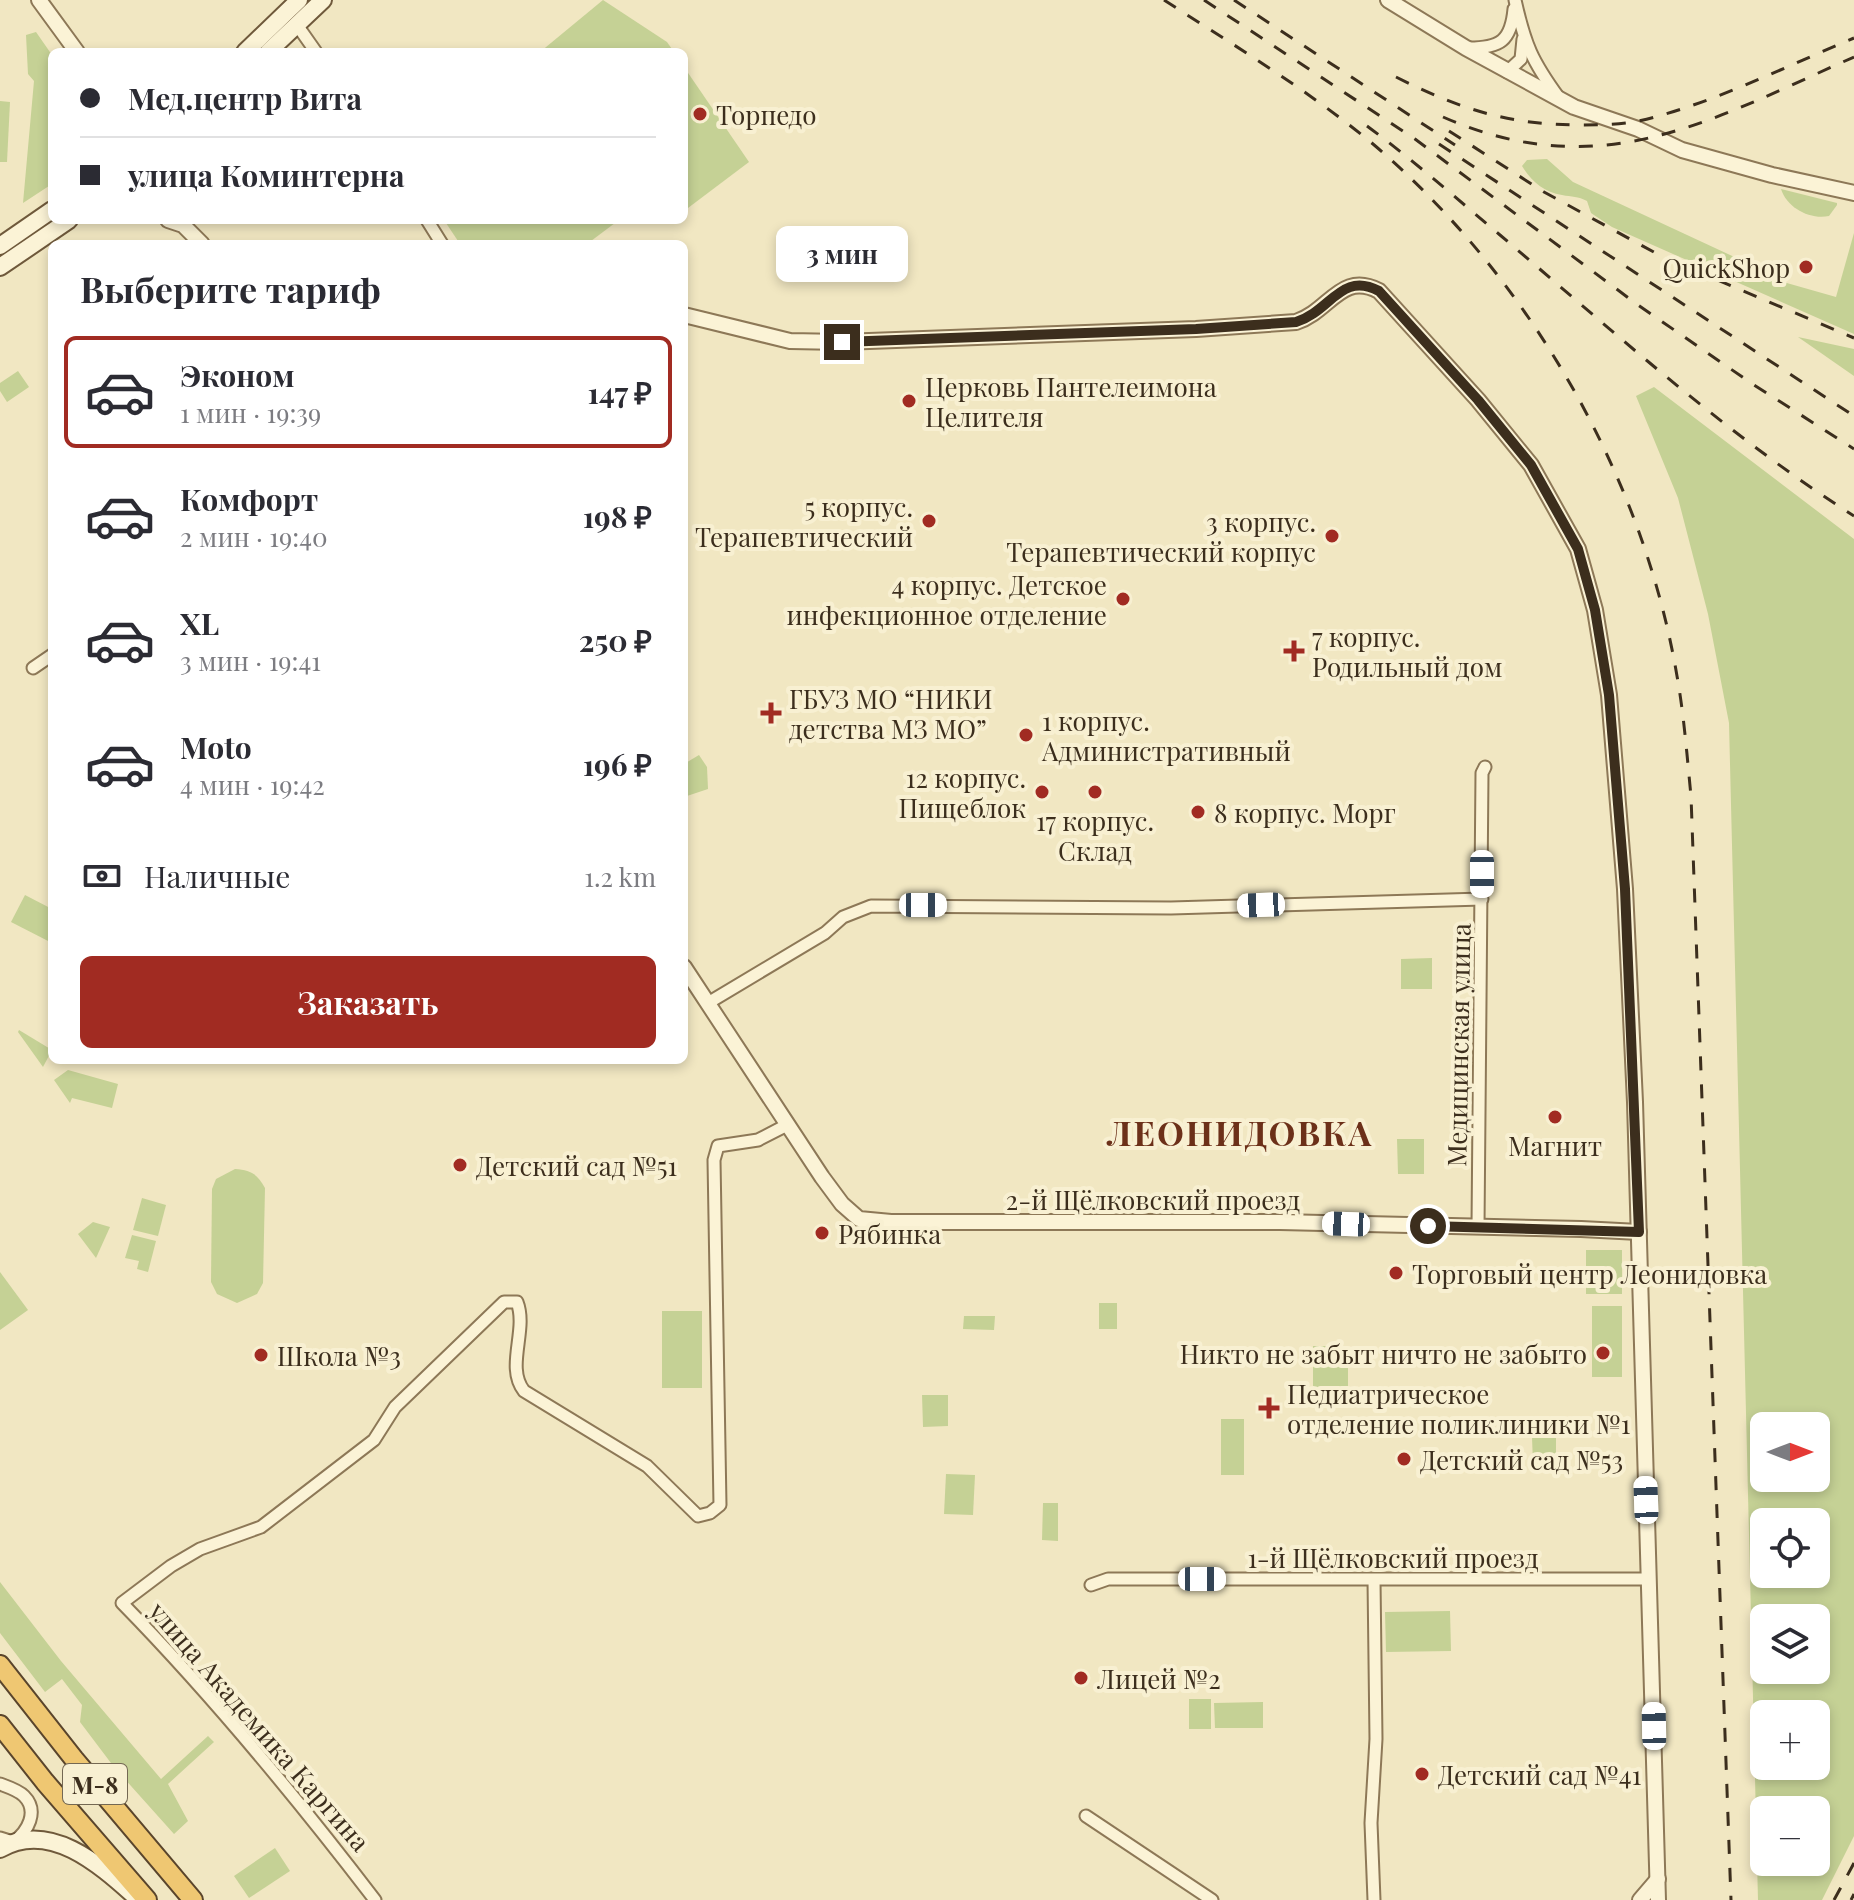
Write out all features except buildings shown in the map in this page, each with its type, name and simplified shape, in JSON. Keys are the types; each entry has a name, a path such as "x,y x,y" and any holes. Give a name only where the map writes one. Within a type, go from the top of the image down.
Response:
{"highway":[{"name":"М-8","path":"0,1665 74,1759 193,1900"},
{"name":"М-8","path":"0,1725 64,1805 147,1900"}],"main road":[{"path":"249,48 299,0"},
{"path":"272,48 323,0"},
{"path":"0,246 48,213"},
{"path":"0,267 63,224"},
{"path":"4,1843 42,1840 65,1846 94,1862 140,1900"}],"street":[{"path":"39,0 74,48"},
{"path":"1388,0 1562,102 1638,129 1682,150 1772,175 1854,193"},
{"path":"1466,48 1495,46 1502,40 1510,31 1515,0"},
{"path":"1515,0 1523,37 1535,65 1562,102"},
{"path":"297,25 313,48"},
{"path":"1507,72 1521,59 1523,37"},
{"path":"180,224 199,240"},
{"path":"688,316 790,341 842,342 1196,329 1296,322 1310,318 1349,286 1366,284 1379,291 1478,400 1531,465 1578,549 1595,610 1609,695 1625,889 1639,1232 1658,1900"},
{"path":"33,668 48,658"},
{"name":"Медицинская улица","path":"1478,1227 1482,773 1485,767"},
{"path":"708,1003 825,933 843,917 871,906 1171,908 1482,899"},
{"path":"688,973 787,1125"},
{"name":"2-й Щёлковский проезд","path":"787,1125 842,1204 859,1219 921,1223 1280,1222 1639,1232"},
{"name":"улица Академика Каргина","path":"375,1900 324,1833 224,1713 122,1603 171,1566 200,1549 261,1527 374,1440 395,1407 504,1302 510,1300 517,1302 521,1315 516,1372 524,1391 647,1466 698,1516 710,1513 720,1505 714,1160 718,1146 758,1140 787,1125"},
{"name":"1-й Щёлковский проезд","path":"1091,1585 1108,1579 1647,1579"},
{"path":"1374,1580 1376,1739 1371,1823 1374,1900"},
{"path":"0,1784 22,1794 30,1806 27,1830 4,1843"},
{"path":"1086,1816 1212,1900"},
{"path":"1640,1900 1658,1879"}],"green space":[{"name":"Торпедо","path":"603,0 667,42 671,48 545,48"},
{"path":"36,32 48,49 48,187 23,203 34,81 28,74 26,35"},
{"name":"Торпедо","path":"688,73 749,162 688,208"},
{"path":"0,101 10,102 7,162 0,162"},
{"path":"1547,159 1573,182 1743,261 1762,276 1836,297 1854,233 1854,334 1612,227 1591,213 1587,201 1555,194 1534,181 1522,166 1527,160"},
{"path":"1781,189 1837,205 1829,216 1807,214 1788,202"},
{"path":"447,224 614,224 592,240 457,240"},
{"path":"1798,337 1854,349 1854,376"},
{"path":"18,371 29,387 7,402 0,391 0,383"},
{"path":"1654,387 1854,539 1854,1836 1822,1900 1758,1900 1757,1876 1830,1876 1830,1796 1755,1796 1755,1780 1830,1780 1830,1700 1753,1700 1753,1684 1830,1684 1830,1604 1751,1604 1750,1588 1830,1588 1830,1508 1750,1508 1750,1575 1729,723 1708,614 1678,498 1636,396"},
{"path":"699,755 707,767 708,789 688,796 688,762"},
{"path":"25,895 48,907 48,941 11,922"},
{"path":"1432,958 1432,989 1401,989 1401,959"},
{"path":"18,1032 48,1048 48,1058 43,1067"},
{"path":"68,1070 118,1084 112,1108 72,1098 70,1103 54,1080"},
{"path":"1397,1139 1424,1139 1424,1174 1398,1174"},
{"path":"235,1169 253,1174 265,1188 263,1283 257,1294 237,1303 217,1294 211,1282 212,1189 216,1179"},
{"path":"142,1198 166,1205 158,1236 133,1230"},
{"path":"93,1222 110,1227 96,1258 78,1234"},
{"path":"132,1235 156,1241 148,1272 137,1269 139,1261 125,1258"},
{"path":"1586,1250 1622,1250 1622,1294 1586,1294"},
{"path":"0,1272 28,1310 0,1330"},
{"path":"1099,1303 1117,1303 1117,1329 1099,1329"},
{"path":"1592,1306 1622,1306 1622,1377 1592,1377"},
{"path":"662,1311 702,1311 702,1388 662,1388"},
{"path":"964,1316 995,1316 994,1330 963,1329"},
{"path":"1313,1346 1348,1346 1348,1406 1313,1407"},
{"path":"922,1395 948,1395 948,1426 923,1427"},
{"path":"1221,1419 1244,1419 1244,1475 1221,1475"},
{"path":"1556,1436 1556,1464 1533,1464 1532,1437"},
{"path":"946,1474 975,1475 973,1515 944,1514"},
{"path":"1043,1503 1058,1503 1058,1541 1042,1540"},
{"path":"0,1582 61,1661 161,1779 208,1736 214,1742 168,1784 188,1821 174,1834 114,1767 80,1722 82,1705 62,1679 45,1692 0,1633"},
{"path":"1450,1611 1451,1651 1386,1652 1385,1612"},
{"path":"1189,1699 1211,1699 1211,1729 1189,1729"},
{"path":"1263,1702 1263,1728 1215,1728 1214,1703"},
{"path":"275,1848 290,1871 249,1898 234,1876"}],"railway":[{"path":"1164,0 1297,87 1373,144 1429,197 1481,255 1528,317 1570,384 1607,454 1637,527 1661,601 1677,676 1691,796 1731,1900"},
{"path":"1204,0 1415,139 1638,305 1854,449"},
{"path":"1234,0 1455,145"},
{"path":"1396,77 1465,107 1509,119 1556,124 1619,124 1706,100 1854,38"},
{"path":"1443,117 1500,137 1553,146 1604,145 1653,137 1702,122 1854,57"},
{"path":"1367,126 1716,417 1854,516"},
{"path":"1449,131 1544,192 1661,256 1854,338"},
{"path":"1439,144 1854,416"},
{"path":"1834,1900 1854,1863"},
{"path":"1851,1900 1854,1894"}],"place":[{"name":"Торпедо","path":"700,114"},
{"name":"QuickShop","path":"1806,267"},
{"name":"Церковь Пантелеимона Целителя","path":"909,401"},
{"name":"5 корпус. Терапевтический","path":"929,521"},
{"name":"3 корпус. Терапевтический корпус","path":"1332,536"},
{"name":"4 корпус. Детское инфекционное отделение","path":"1123,599"},
{"name":"7 корпус. Родильный дом","path":"1294,651"},
{"name":"ГБУЗ МО “НИКИ детства МЗ МО”","path":"771,713"},
{"name":"1 корпус. Административный","path":"1026,735"},
{"name":"12 корпус. Пищеблок","path":"1042,792"},
{"name":"17 корпус. Склад","path":"1095,792"},
{"name":"8 корпус. Морг","path":"1198,812"},
{"name":"Магнит","path":"1555,1117"},
{"name":"Детский сад №51","path":"460,1165"},
{"name":"Рябинка","path":"822,1233"},
{"name":"Торговый центр Леонидовка","path":"1396,1273"},
{"name":"Никто не забыт ничто не забыто","path":"1603,1353"},
{"name":"Школа №3","path":"261,1355"},
{"name":"Педиатрическое отделение поликлиники №1","path":"1269,1408"},
{"name":"Детский сад №53","path":"1404,1459"},
{"name":"Лицей №2","path":"1081,1678"},
{"name":"Детский сад №41","path":"1422,1774"}],"district":[{"name":"ЛЕОНИДОВКА","path":"1240,1132"}],"route":[{"path":"842,342 1196,329 1296,322 1310,318 1349,286 1366,284 1379,291 1478,400 1531,465 1578,549 1595,610 1609,695 1625,889 1639,1232 1428,1226"}]}
